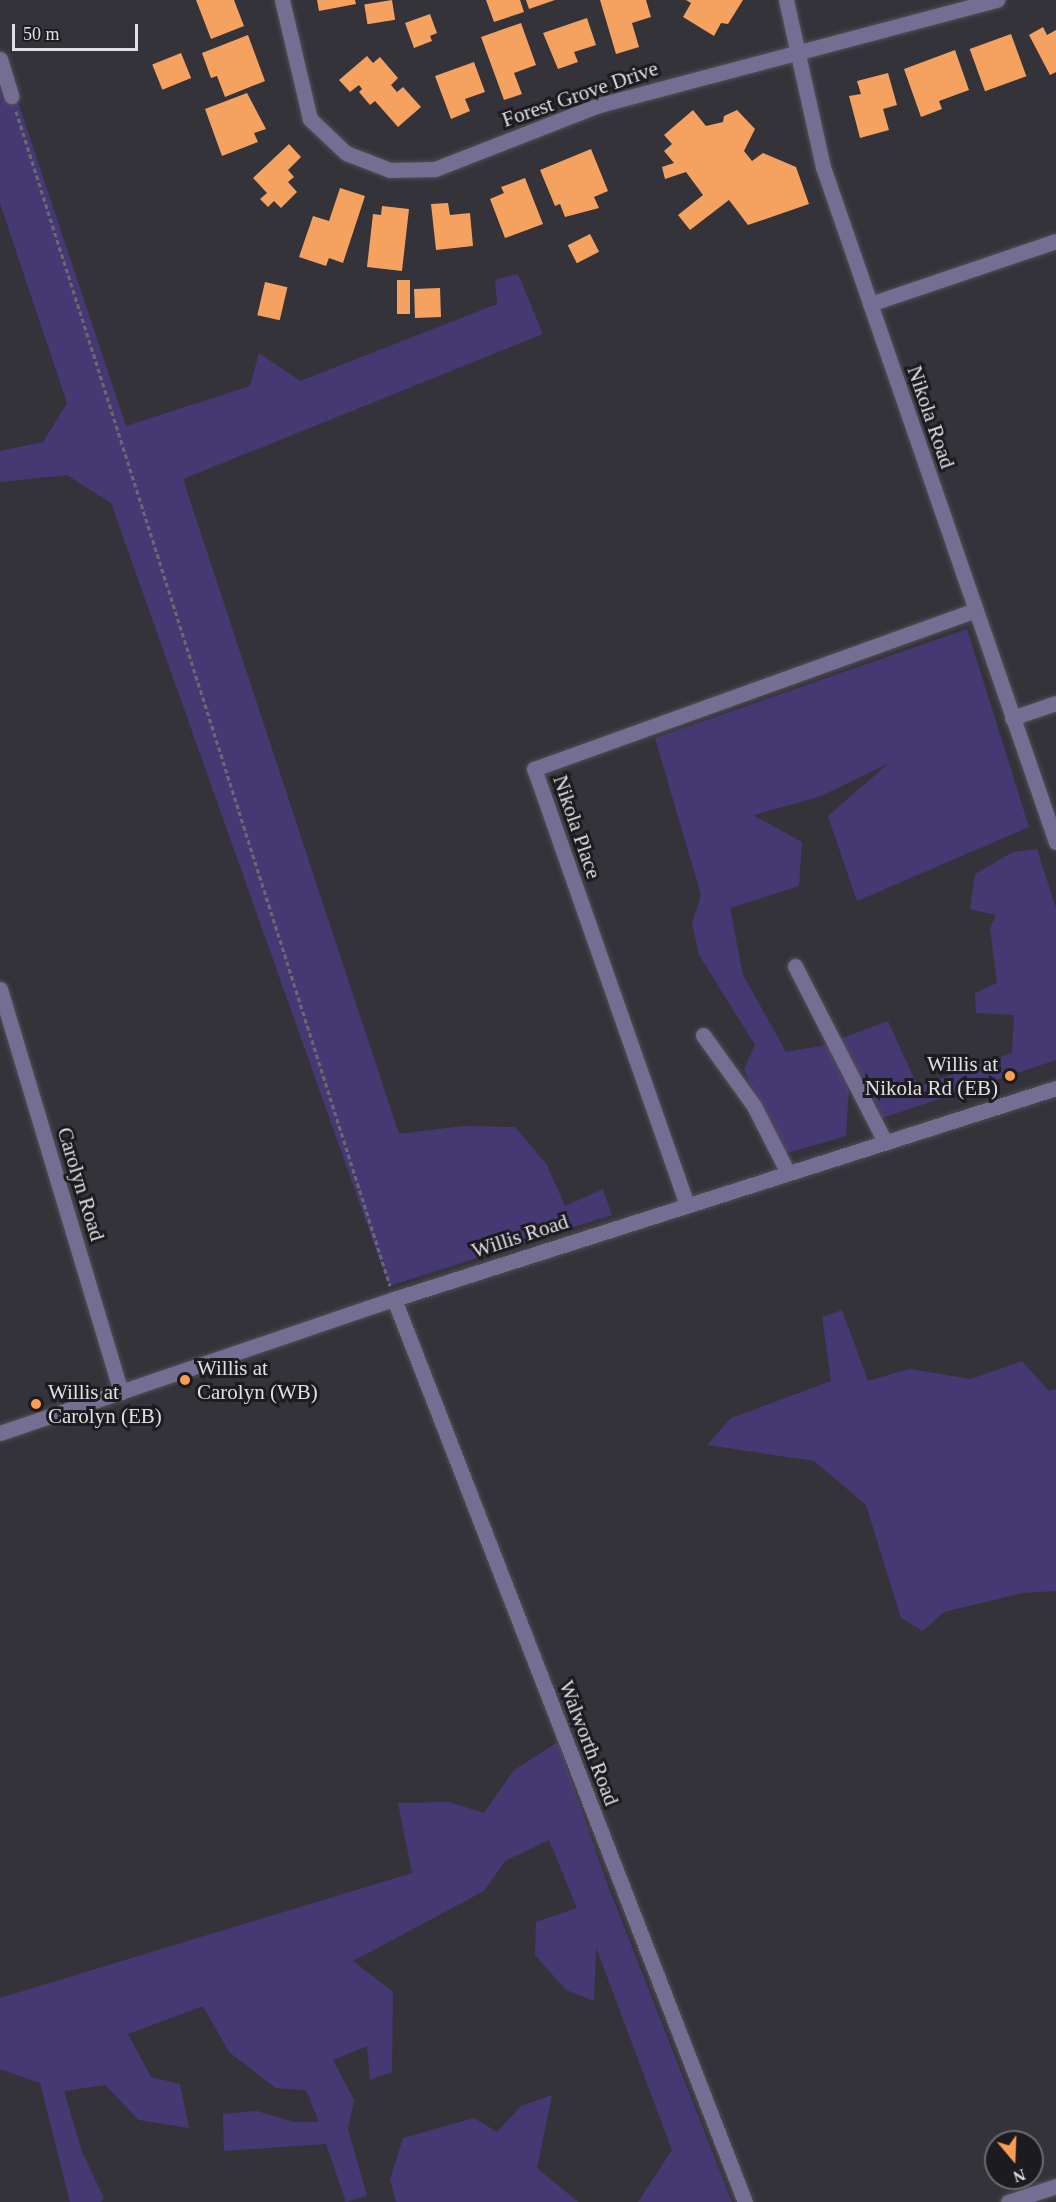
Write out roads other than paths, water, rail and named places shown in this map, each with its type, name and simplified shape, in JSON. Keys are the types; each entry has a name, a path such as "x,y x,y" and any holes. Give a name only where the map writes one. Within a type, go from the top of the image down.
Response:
{"street":[{"name":"Forest Grove Drive","path":"282,0 310,119 346,153 390,170 435,169 599,105 795,51 997,0"},
{"name":"Nikola Road","path":"786,0 795,51 823,167 1056,842"},
{"path":"0,59 11,96"},
{"path":"870,304 1056,241"},
{"name":"Nikola Place","path":"687,1205 534,769 975,610"},
{"path":"1012,718 1056,703"},
{"path":"795,966 885,1142"},
{"name":"Carolyn Road","path":"0,989 121,1392"},
{"path":"703,1035 754,1106 788,1173"},
{"name":"Willis Road","path":"0,1433 394,1299 1056,1088"},
{"name":"Walworth Road","path":"394,1299 745,2202"},
{"path":"1008,2202 1056,2186"}],"place":[{"name":"Willis at Nikola Rd (EB)","path":"1010,1076"},
{"name":"Willis at Carolyn (WB)","path":"185,1380"},
{"name":"Willis at Carolyn (EB)","path":"36,1404"}]}
